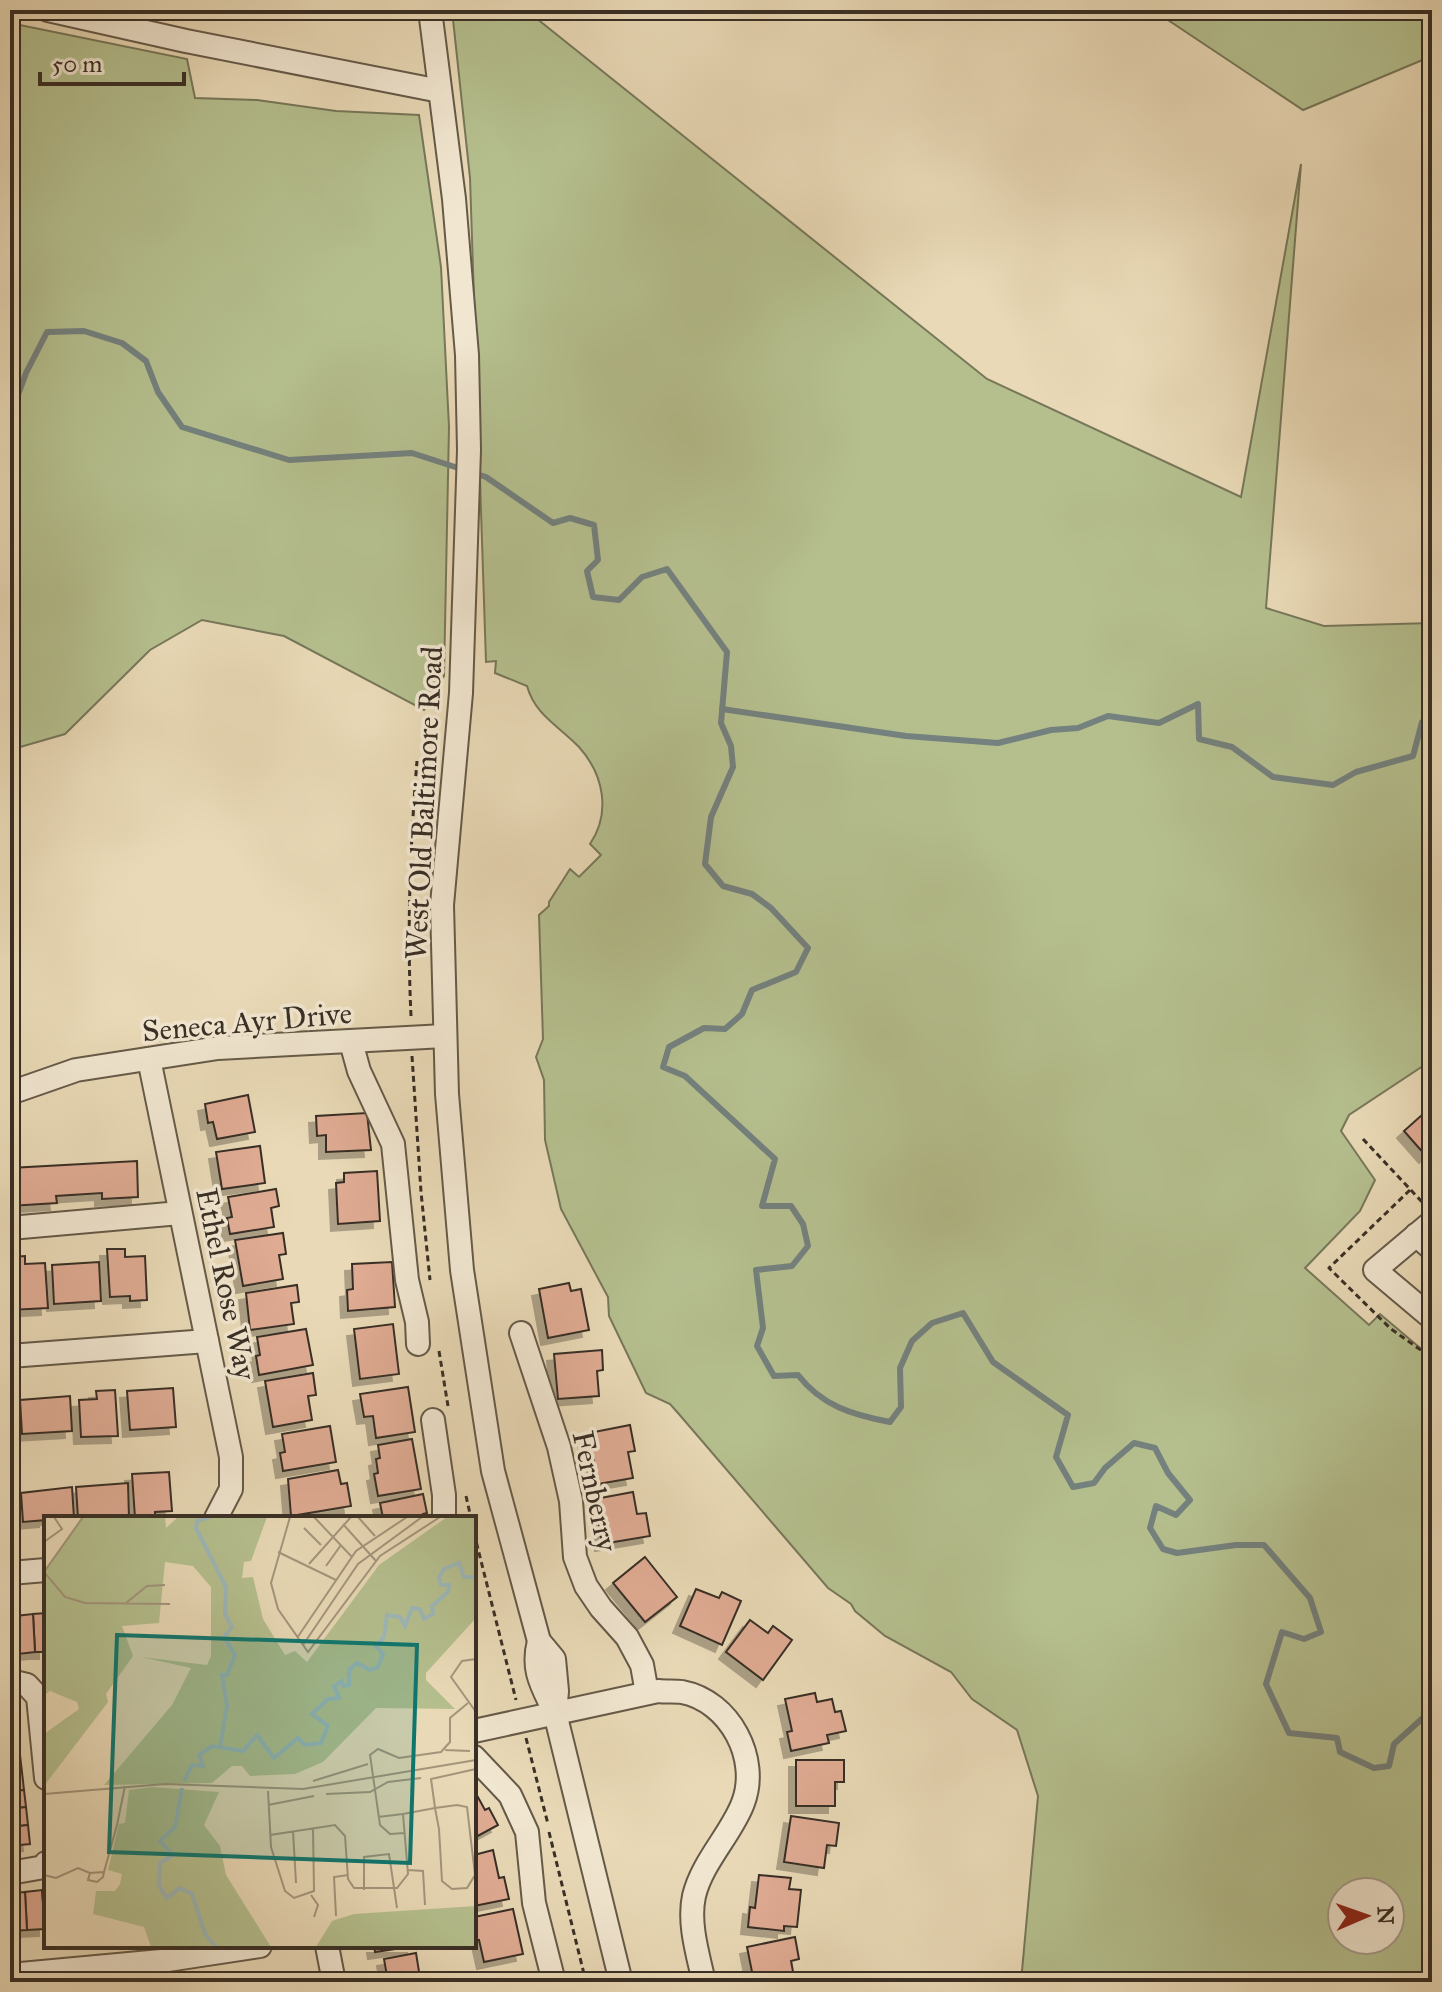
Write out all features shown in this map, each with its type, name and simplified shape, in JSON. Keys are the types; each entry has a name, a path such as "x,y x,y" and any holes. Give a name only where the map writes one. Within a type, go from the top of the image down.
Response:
{"street":[{"path":"48,10 186,41 440,91"},
{"name":"West Old Baltimore Road","path":"430,10 454,199 467,355 469,495 461,693 442,905 445,1036 462,1270 493,1471 539,1641 554,1659 557,1691 555,1713 621,1982"},
{"name":"Seneca Ayr Drive","path":"10,1093 76,1070 218,1048 445,1036"},
{"path":"351,1042 359,1071 393,1144 407,1280 417,1322 428,1344"},
{"name":"Ethel Rose Way","path":"149,1059 231,1457 231,1489 217,1516"},
{"path":"10,1228 180,1213"},
{"path":"1427,1235 1375,1270 1432,1318"},
{"name":"Fernberry","path":"521,1333 559,1447 571,1501 575,1557 586,1586 627,1637 642,1665 647,1693"},
{"path":"10,1356 207,1341"},
{"path":"441,1413 444,1516"},
{"path":"10,1573 44,1570"},
{"path":"10,1681 27,1685 38,1697 44,1758"},
{"path":"476,1731 647,1693 683,1692 708,1702 723,1714 746,1753 747,1777 743,1803 710,1859 694,1897 694,1932 704,1982"},
{"path":"476,1759 510,1795 527,1832 534,1903 554,1982"},
{"path":"10,1873 44,1867"},
{"path":"10,1975 235,1948"},
{"path":"327,1948 334,1982"}],"path":[{"path":"417,761 409,873 408,943 421,1192 430,1284"},
{"path":"1363,1139 1432,1213"},
{"path":"428,1344 441,1413"},
{"path":"465,1491 471,1516"},
{"path":"476,1541 586,1982"}],"green space":[{"path":"452,10 526,10 987,379 1241,497 1301,164 1266,608 1324,626 1432,623 1432,1060 1349,1115 1341,1131 1375,1180 1360,1211 1305,1268 1369,1325 1380,1314 1432,1358 1432,1982 1021,1982 1038,1796 1017,1730 972,1699 951,1672 885,1636 851,1604 828,1588 670,1404 646,1393 609,1316 608,1297 561,1209 545,1140 544,1080 536,1057 543,1039 539,915 549,906 570,869 579,877 601,855 590,844 601,820 602,794 588,758 542,713 527,686 495,673 496,661 486,662 470,178"},
{"path":"1153,10 1432,10 1432,56 1303,110"},
{"path":"10,23 187,59 195,98 257,100 336,111 419,115 441,267 449,427 444,676 424,710 284,636 202,620 150,650 65,734 10,750"}],"building":[{"path":"248,1095 255,1132 217,1139 213,1122 208,1123 205,1104"},
{"path":"1432,1106 1432,1150 1426,1156 1404,1131"},
{"path":"367,1113 371,1150 326,1152 326,1135 317,1136 316,1116"},
{"path":"260,1146 265,1183 222,1189 216,1152"},
{"path":"137,1161 138,1197 102,1199 102,1193 56,1196 57,1203 10,1206 10,1168"},
{"path":"377,1171 380,1221 338,1224 336,1183 344,1182 344,1173"},
{"path":"276,1189 279,1206 271,1208 274,1227 230,1234 227,1218 232,1217 228,1197"},
{"path":"283,1233 286,1254 279,1255 283,1279 243,1286 235,1240"},
{"path":"107,1249 125,1249 125,1257 145,1256 147,1300 130,1301 130,1296 110,1297"},
{"path":"25,1256 25,1264 45,1263 48,1308 10,1310 10,1257"},
{"path":"99,1262 101,1301 54,1304 52,1265"},
{"path":"392,1262 395,1307 348,1311 347,1290 353,1289 352,1264"},
{"path":"569,1283 571,1291 581,1289 589,1330 548,1338 539,1289"},
{"path":"297,1285 299,1302 291,1303 294,1324 250,1330 246,1293"},
{"path":"393,1324 399,1374 360,1379 354,1329"},
{"path":"306,1329 313,1365 259,1375 257,1337"},
{"path":"602,1350 603,1370 597,1371 599,1396 558,1399 554,1354"},
{"path":"313,1373 316,1395 308,1396 312,1420 273,1427 265,1381"},
{"path":"408,1387 415,1432 376,1438 373,1416 364,1417 360,1394"},
{"path":"173,1388 176,1427 130,1430 127,1391"},
{"path":"115,1390 118,1436 81,1437 79,1400 97,1399 96,1391"},
{"path":"70,1396 72,1431 22,1434 20,1400"},
{"path":"10,1399 13,1443 10,1443"},
{"path":"630,1425 635,1451 628,1452 633,1478 598,1484 592,1452 588,1452 584,1434"},
{"path":"330,1426 336,1462 283,1471 280,1453 285,1452 282,1434"},
{"path":"412,1439 421,1489 378,1496 374,1474 378,1473 378,1445"},
{"path":"338,1470 341,1484 347,1483 351,1506 291,1516 288,1479"},
{"path":"169,1472 172,1511 155,1512 155,1516 135,1516 132,1474"},
{"path":"128,1483 129,1516 78,1516 76,1487"},
{"path":"72,1487 74,1516 44,1516 44,1520 23,1522 21,1493"},
{"path":"633,1492 637,1514 646,1513 650,1536 602,1544 595,1499"},
{"path":"10,1493 16,1493 18,1528 10,1528"},
{"path":"423,1494 427,1513 424,1516 383,1516 380,1503"},
{"path":"645,1557 677,1597 645,1622 613,1583"},
{"path":"696,1589 719,1598 722,1592 741,1601 722,1645 680,1626"},
{"path":"44,1613 44,1652 35,1652 33,1614"},
{"path":"33,1614 35,1652 18,1654 15,1616"},
{"path":"10,1616 15,1616 18,1654 10,1654"},
{"path":"750,1620 768,1633 773,1626 792,1640 763,1680 726,1652"},
{"path":"815,1693 817,1702 832,1699 835,1712 841,1711 846,1731 827,1735 829,1743 791,1751 787,1732 792,1731 785,1699"},
{"path":"10,1703 14,1703 16,1721 10,1721"},
{"path":"10,1721 16,1721 18,1737 10,1738"},
{"path":"18,1737 20,1755 10,1756 10,1738"},
{"path":"20,1755 22,1772 10,1773 10,1756"},
{"path":"796,1760 844,1760 844,1782 835,1782 835,1806 796,1806"},
{"path":"22,1772 24,1790 10,1791 10,1773"},
{"path":"24,1790 26,1807 10,1809 10,1791"},
{"path":"476,1794 485,1810 489,1808 498,1825 476,1837"},
{"path":"26,1807 28,1825 10,1827 10,1809"},
{"path":"791,1816 839,1823 836,1846 827,1845 824,1868 784,1862"},
{"path":"28,1825 30,1844 10,1846 10,1827"},
{"path":"493,1850 499,1878 504,1877 509,1899 476,1906 476,1854"},
{"path":"759,1875 791,1878 789,1889 801,1890 797,1927 784,1926 784,1931 748,1927 750,1907 755,1908"},
{"path":"42,1890 44,1929 27,1930 25,1892"},
{"path":"25,1892 27,1930 10,1931 10,1893"},
{"path":"513,1909 523,1954 484,1962 479,1940 476,1941 476,1917"},
{"path":"795,1937 799,1959 791,1961 795,1982 754,1982 747,1947"},
{"path":"374,1948 402,1948 375,1952"},
{"path":"416,1953 420,1978 428,1977 429,1982 388,1982 384,1959"},
{"path":"527,1973 529,1982 475,1982"}],"waterway":[{"path":"10,409 47,332 84,331 122,343 146,361 158,392 182,427 289,460 412,453 486,477 553,523 570,518 594,525 598,560 587,571 593,597 619,600 642,577 667,569 727,652 721,723 731,746 733,767 711,817 705,864 723,886 752,894 771,908 808,948 796,972 752,990 742,1014 725,1029 704,1028 669,1047 663,1067 685,1076 775,1159 762,1206 791,1206 803,1224 808,1246 792,1266 756,1270 763,1328 757,1346 774,1376 798,1375 807,1386 839,1408 890,1422 901,1407 900,1368 912,1341 932,1323 963,1313 993,1362 1068,1415 1056,1457 1073,1487 1094,1483 1105,1468 1134,1443 1155,1448 1168,1473 1190,1500 1176,1515 1156,1506 1150,1528 1163,1549 1177,1553 1236,1545 1264,1545 1310,1598 1321,1632 1304,1639 1282,1632 1266,1684 1289,1733 1337,1738 1340,1752 1374,1768 1389,1766 1394,1744 1425,1716 1432,1718"},
{"path":"722,709 906,736 998,743 1051,730 1078,728 1108,716 1159,723 1198,704 1199,739 1232,747 1273,777 1333,785 1356,772 1413,756 1422,722 1432,719"}]}
